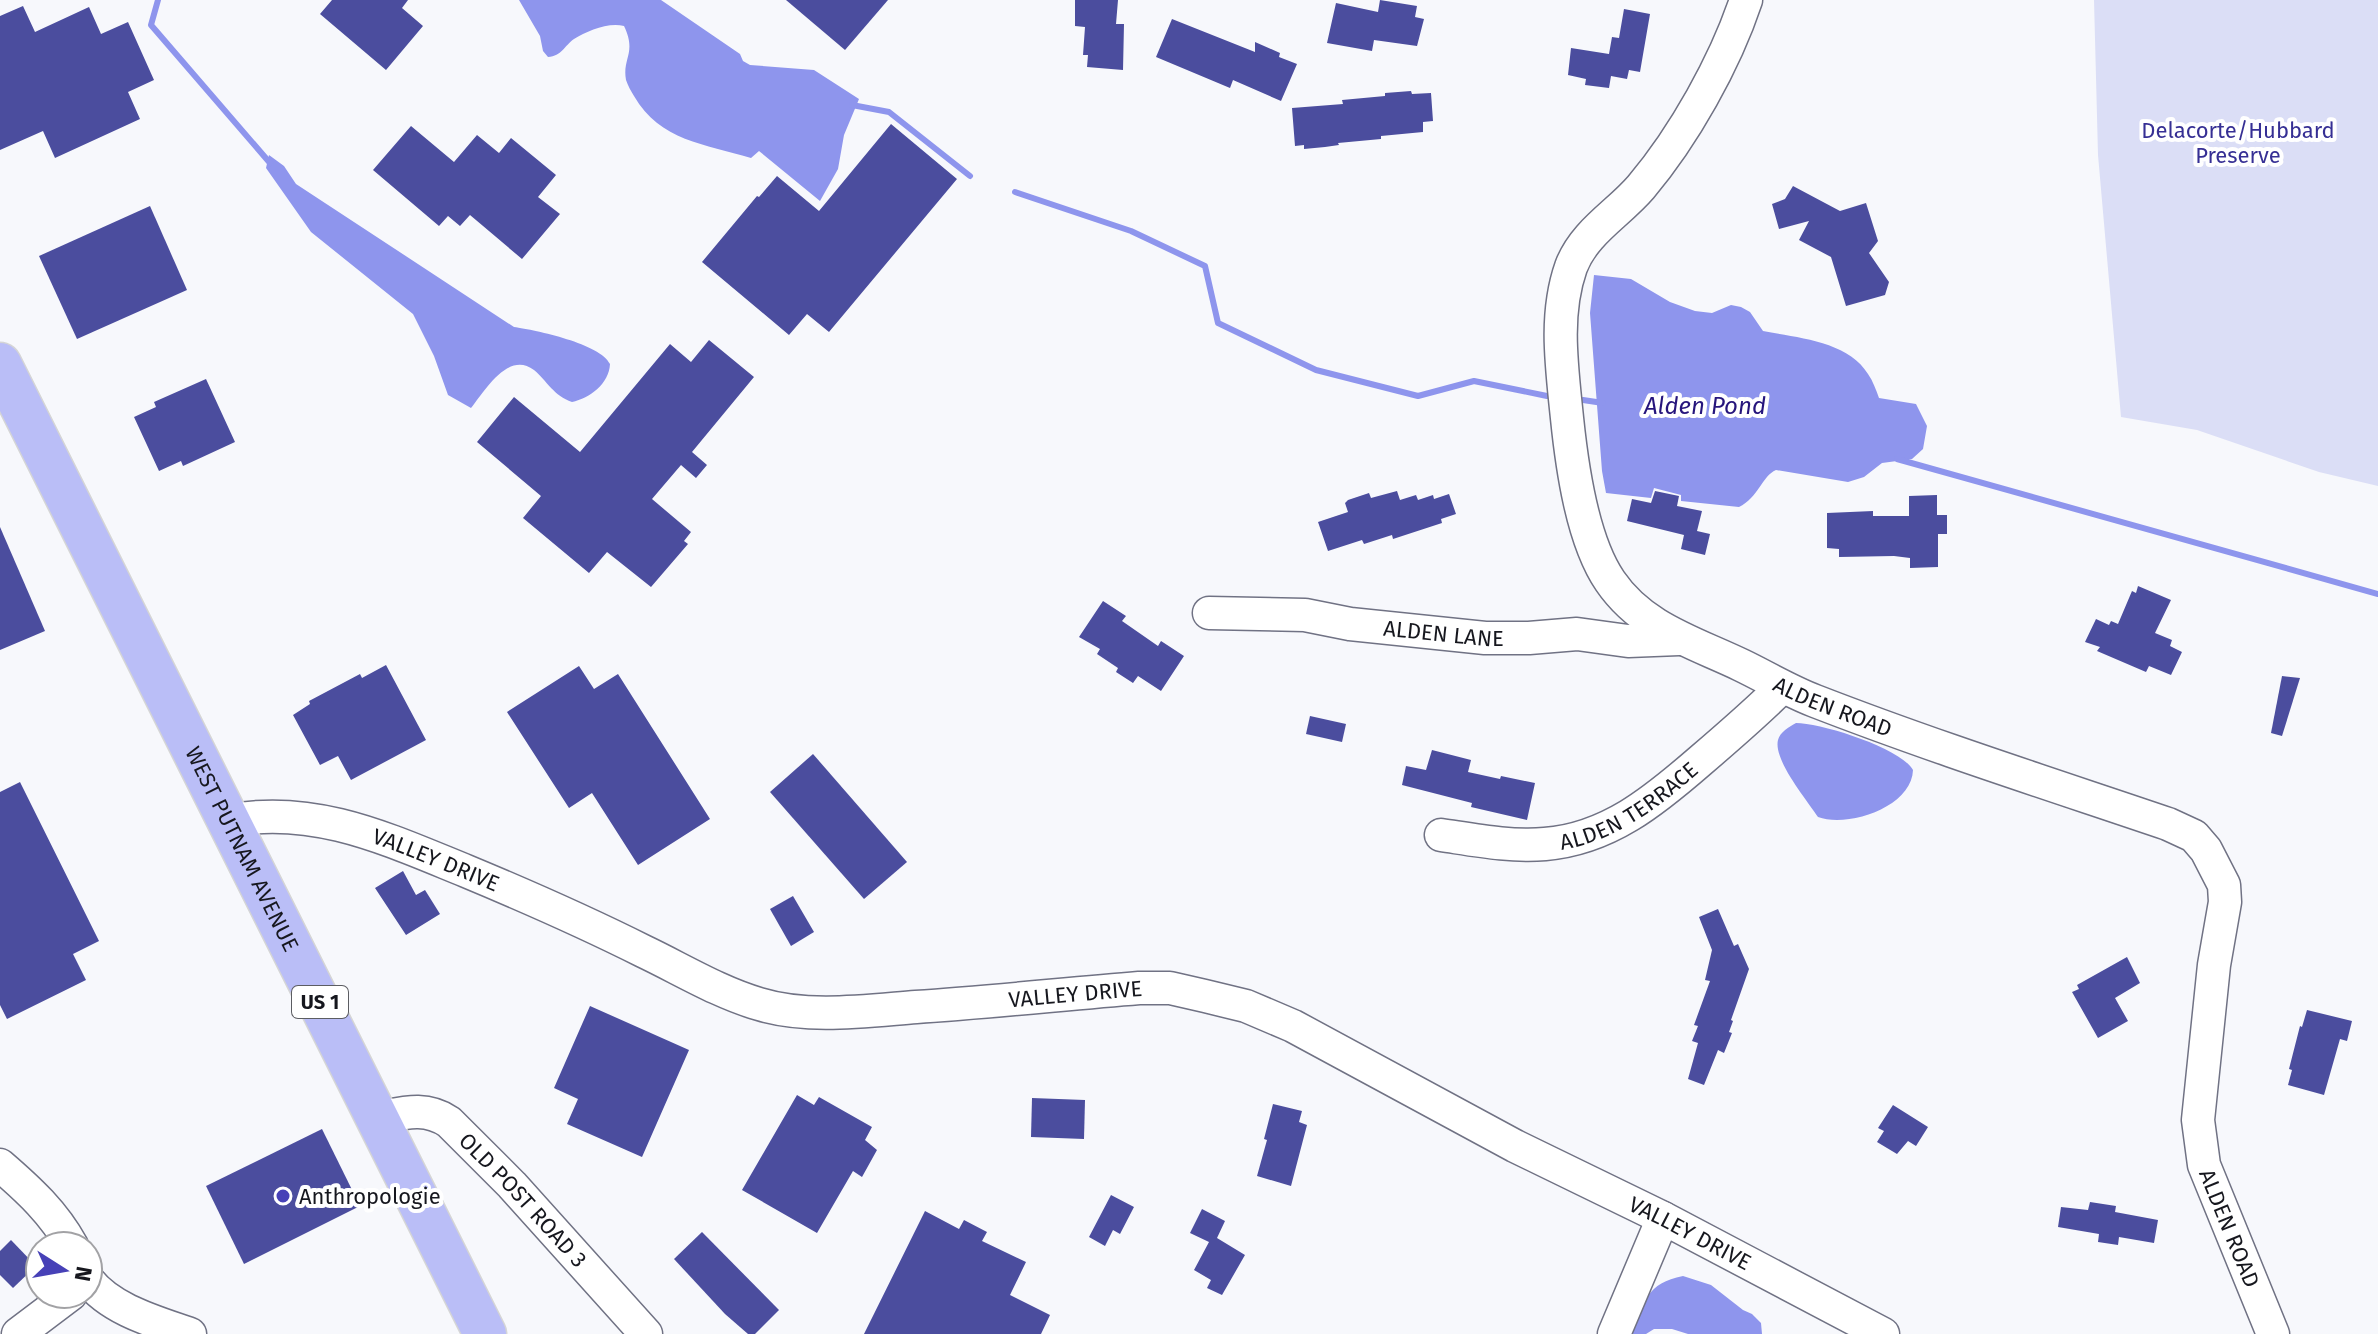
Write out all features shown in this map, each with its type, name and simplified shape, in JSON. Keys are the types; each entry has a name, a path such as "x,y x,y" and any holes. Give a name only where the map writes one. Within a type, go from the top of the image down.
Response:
{"main road":[{"name":"WEST PUTNAM AVENUE","path":"0,364 485,1334"}],"street":[{"name":"ALDEN ROAD","path":"1746,0 1734,37 1667,153 1640,189 1584,243 1573,262 1562,306 1562,361 1569,442 1584,521 1596,554 1611,581 1638,614 1679,639 1709,650 1782,687 2168,824 2194,836 2206,850 2224,885 2225,902 2214,965 2198,1120 2204,1165 2273,1334"},
{"name":"ALDEN LANE","path":"1209,613 1305,615 1350,624 1485,638 1577,634 1628,641 1679,639"},
{"name":"ALDEN TERRACE","path":"1441,835 1511,844 1546,844 1585,836 1616,825 1659,797 1782,687"},
{"name":"VALLEY DRIVE","path":"227,821 260,814 305,817 378,835 509,889 727,992 761,1005 799,1011 850,1012 1170,988 1246,1006 1293,1026 1515,1146 1663,1218 1875,1331"},
{"name":"OLD POST ROAD 3","path":"377,1118 422,1110 437,1114 449,1122 512,1185 646,1334"},
{"path":"0,1165 31,1191 63,1230"},
{"path":"1614,1334 1663,1218"},
{"path":"104,1296 124,1309 190,1334"},
{"path":"18,1334 50,1310"}],"green space":[{"name":"Delacorte/Hubbard Preserve","path":"2094,0 2378,0 2378,486 2319,472 2197,430 2121,417 2098,155"}],"water":[{"path":"519,0 661,0 740,54 743,61 750,65 814,70 859,99 844,135 838,169 820,201 759,151 751,158 717,149 685,139 657,123 634,96 626,80 629,43 624,26 611,25 591,30 574,39 557,55 548,57"},
{"path":"269,155 284,166 296,184 514,327 567,339 594,350 610,364 602,384 592,393 572,402 555,392 534,370 515,365 498,376 471,408 448,395 434,356 413,314 311,232 266,168"},
{"name":"Alden Pond","path":"1594,275 1631,279 1670,302 1695,311 1712,313 1731,305 1741,307 1750,312 1763,331 1821,343 1848,354 1868,374 1879,398 1916,404 1927,426 1923,449 1912,459 1882,463 1864,477 1848,482 1776,470 1739,507 1681,501 1681,495 1654,488 1651,498 1606,493 1590,313"},
{"path":"1796,723 1841,732 1893,753 1913,770 1910,783 1902,794 1876,812 1845,820 1818,817 1786,769 1778,748 1781,735"},
{"path":"1683,1276 1711,1285 1752,1314 1761,1323 1762,1334 1688,1334 1672,1329 1654,1329 1646,1334 1632,1334 1643,1303 1654,1289"}],"building":[{"path":"332,0 408,0 402,8 423,26 386,70 320,14"},
{"path":"786,0 888,0 845,50"},
{"path":"1075,0 1118,0 1116,24 1124,24 1123,70 1087,67 1088,55 1083,55 1085,27 1075,26"},
{"path":"1380,0 1417,6 1415,17 1424,19 1417,46 1374,40 1372,51 1327,43 1336,3 1378,12"},
{"path":"23,6 35,32 89,7 101,34 128,22 154,80 128,92 140,119 55,158 43,131 0,150 0,16"},
{"path":"1624,9 1650,14 1640,72 1629,70 1627,79 1611,76 1609,88 1585,85 1586,79 1568,75 1571,48 1609,54 1612,37 1619,38"},
{"path":"1172,19 1255,52 1255,42 1297,64 1281,101 1233,80 1230,88 1156,57"},
{"path":"1411,91 1412,94 1431,93 1433,121 1423,122 1423,132 1381,136 1381,139 1325,147 1304,149 1304,145 1295,146 1292,108 1343,104 1342,100"},
{"path":"891,124 957,179 829,332 807,314 789,335 702,262 777,176 819,211"},
{"path":"411,126 454,162 477,135 499,153 511,138 556,175 538,197 560,214 522,259 470,215 460,226 448,216 439,226 373,170"},
{"path":"1793,186 1840,211 1866,203 1878,241 1869,253 1889,282 1885,295 1846,306 1831,257 1799,240 1809,221 1779,229 1772,204 1785,199"},
{"path":"150,206 187,290 77,339 39,256"},
{"path":"709,340 754,377 692,452 707,465 696,478 681,465 652,499 691,532 684,541 688,544 651,587 607,552 589,573 523,518 541,496 477,442 514,397 580,452 670,344 691,362"},
{"path":"206,379 235,442 183,466 181,461 159,471 134,417 156,407 154,402"},
{"path":"1397,491 1400,500 1416,495 1418,500 1433,495 1434,499 1449,494 1456,514 1441,519 1442,523 1393,539 1392,535 1364,544 1362,540 1328,551 1318,522 1348,512 1345,503 1348,500 1369,493 1371,498"},
{"path":"1655,491 1679,496 1677,506 1702,511 1697,531 1710,534 1705,555 1681,549 1684,535 1627,521 1632,499 1651,503"},
{"path":"1937,495 1937,515 1947,515 1947,534 1938,534 1938,567 1910,568 1910,558 1894,556 1839,557 1839,549 1827,548 1827,513 1873,511 1873,516 1909,516 1909,496"},
{"path":"0,527 45,631 0,650"},
{"path":"2138,586 2171,600 2155,633 2172,640 2170,646 2182,652 2171,675 2149,666 2146,672 2097,651 2100,647 2085,642 2096,619 2109,625 2111,621 2118,624 2132,591 2136,593"},
{"path":"1103,601 1126,616 1122,621 1158,646 1161,641 1184,656 1161,691 1138,676 1133,683 1116,672 1118,668 1097,654 1100,649 1079,637"},
{"path":"386,665 426,740 351,780 338,756 320,765 293,715 310,704 309,701 360,674 362,678"},
{"path":"579,666 594,689 618,674 710,819 638,865 592,793 569,808 507,712"},
{"path":"2282,676 2300,678 2282,736 2271,733"},
{"path":"1310,716 1346,724 1342,742 1306,734"},
{"path":"1432,750 1471,760 1468,772 1535,783 1527,820 1471,807 1472,803 1402,785 1406,766 1426,770"},
{"path":"813,754 907,862 864,899 770,792"},
{"path":"20,782 99,941 73,954 86,980 7,1019 0,1005 0,792"},
{"path":"403,871 416,895 425,890 440,914 406,935 375,888"},
{"path":"793,896 814,932 791,946 770,909"},
{"path":"1718,909 1734,946 1738,944 1749,969 1731,1020 1729,1032 1732,1033 1724,1053 1718,1050 1704,1085 1688,1079 1698,1043 1692,1041 1698,1026 1694,1025 1710,981 1705,980 1712,950 1699,917"},
{"path":"2127,957 2140,983 2115,998 2128,1021 2098,1038 2072,992 2079,989 2077,985"},
{"path":"590,1006 689,1050 642,1157 567,1124 578,1099 554,1088"},
{"path":"2307,1010 2352,1021 2347,1041 2340,1039 2324,1095 2288,1085 2292,1070 2289,1069"},
{"path":"797,1095 814,1105 819,1097 872,1127 865,1140 877,1150 862,1177 853,1171 817,1233 742,1190"},
{"path":"1032,1098 1085,1100 1084,1139 1031,1137"},
{"path":"1273,1104 1302,1111 1299,1122 1307,1125 1291,1186 1257,1176"},
{"path":"1893,1105 1928,1127 1916,1146 1908,1141 1897,1154 1877,1142 1884,1131 1878,1128"},
{"path":"322,1129 360,1206 244,1264 206,1186"},
{"path":"1111,1195 1134,1207 1120,1234 1113,1230 1105,1246 1089,1237"},
{"path":"2090,1202 2116,1206 2115,1212 2158,1220 2154,1243 2119,1237 2118,1245 2098,1242 2099,1234 2058,1227 2061,1207 2088,1210"},
{"path":"1202,1209 1225,1221 1217,1238 1245,1255 1222,1295 1207,1288 1211,1280 1194,1270 1209,1242 1190,1233"},
{"path":"925,1211 959,1229 964,1220 987,1232 982,1241 1026,1262 1010,1295 1050,1315 1041,1334 864,1334"},
{"path":"702,1232 779,1310 755,1334 748,1334 725,1314 674,1259"},
{"path":"11,1240 24,1254 24,1277 13,1288 0,1275 0,1251"}],"waterway":[{"path":"158,0 151,25 270,163"},
{"path":"852,105 889,112 970,176"},
{"path":"1015,192 1131,231 1205,266 1218,323 1316,370 1418,396 1474,381 1547,396"},
{"path":"1583,400 1603,403"},
{"path":"1897,459 2378,594"}],"place":[{"name":"Anthropologie","path":"283,1196"}]}
